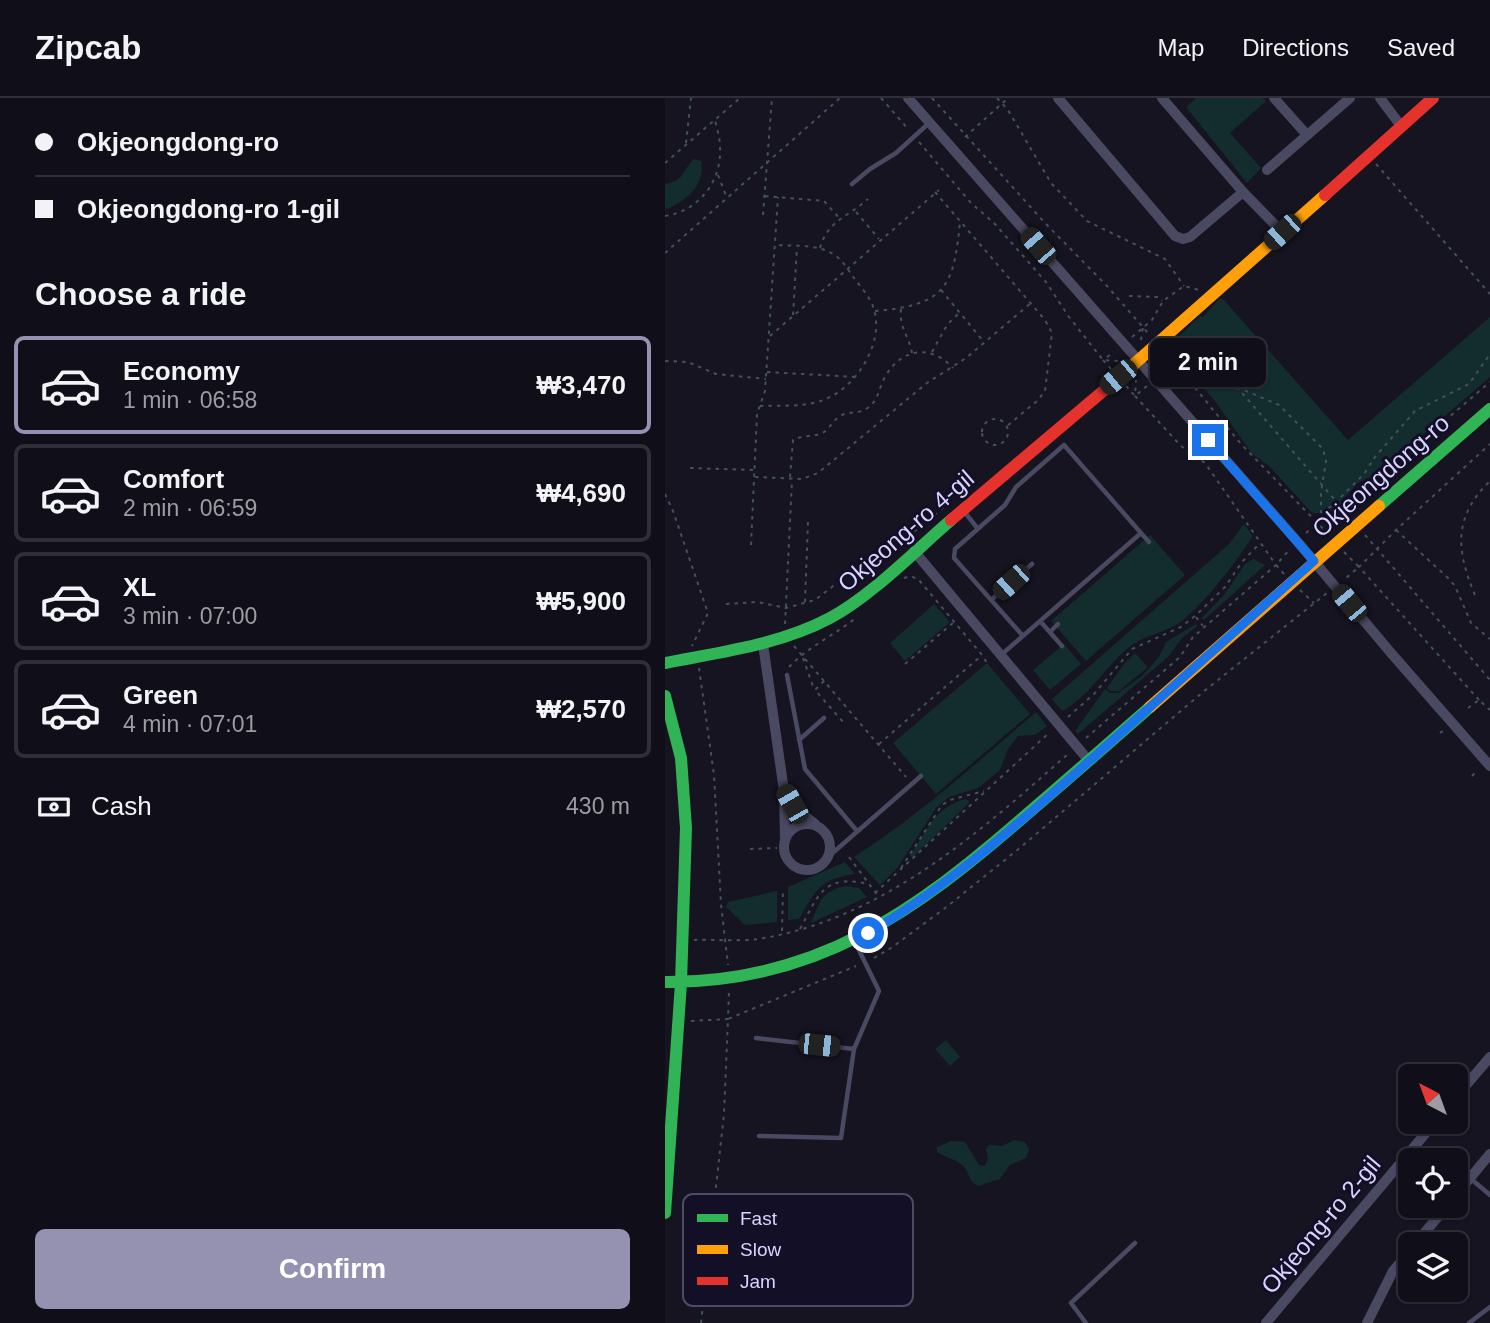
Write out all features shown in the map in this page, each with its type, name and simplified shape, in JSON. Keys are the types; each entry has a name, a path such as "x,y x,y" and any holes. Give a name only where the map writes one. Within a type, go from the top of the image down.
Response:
{"street":[{"path":"908,98 1490,766"},
{"path":"1058,98 1175,236 1183,239 1190,237 1243,192"},
{"path":"1162,98 1243,192 1282,232"},
{"path":"1274,98 1307,135"},
{"path":"1267,170 1350,98"},
{"path":"1380,98 1401,126"},
{"name":"Okjeong-ro 4-gil","path":"665,663 763,644 814,628 838,615 1138,361 1433,98"},
{"name":"Okjeongdong-ro","path":"665,982 729,978 793,964 854,940 901,914 972,861 1089,761 1314,561 1490,410"},
{"path":"914,551 1089,761"},
{"path":"763,644 784,791 784,846 787,859 800,869 816,868 828,857 830,842 821,828 797,810 784,791"},
{"path":"665,696 681,758 686,828 679,1022 665,1213"},
{"path":"784,846 786,838 795,827 810,824 821,828"},
{"path":"1468,1083 1490,1057"},
{"name":"Okjeong-ro 2-gil","path":"1266,1323 1425,1134"},
{"path":"1468,1180 1490,1154"},
{"path":"1425,1232 1437,1218"},
{"path":"1367,1323 1398,1265"}],"lane":[{"path":"852,184 896,153 930,123"},
{"path":"1023,636 953,556 955,549 1006,505 1016,487 1064,445 1149,542"},
{"path":"963,509 978,528"},
{"path":"1001,655 1141,533"},
{"path":"991,600 1032,564"},
{"path":"1040,621 1062,646"},
{"path":"1050,632 1058,624"},
{"path":"787,675 808,775 857,831"},
{"path":"799,741 824,718"},
{"path":"828,857 921,776"},
{"path":"759,1136 841,1138 854,1049 879,991 854,940"},
{"path":"756,1038 854,1049"},
{"path":"1470,1178 1490,1195"},
{"path":"1086,1323 1071,1303 1135,1243"},
{"path":"1469,1323 1490,1307"}],"path":[{"path":"686,144 691,98"},
{"path":"665,162 740,98"},
{"path":"763,215 772,98"},
{"path":"665,253 840,98"},
{"path":"881,98 971,204 994,223 1046,282 1103,360"},
{"path":"932,98 1143,327 1152,320 1163,302 1184,286"},
{"path":"997,98 1008,110 1051,183 1087,222 1165,259 1184,286 1214,293"},
{"path":"966,136 1008,98"},
{"path":"665,216 698,201 717,174 720,146 715,120"},
{"path":"1369,155 1490,294"},
{"path":"937,163 940,160"},
{"path":"717,174 727,198"},
{"path":"769,337 939,190"},
{"path":"935,192 1031,303 1049,325 1052,333 1045,391 1007,426 1007,436 1002,443 989,444 983,437 984,424 991,419 999,419 1007,426"},
{"path":"764,196 824,201 840,219"},
{"path":"751,545 758,407 765,391 778,197"},
{"path":"820,249 824,235 840,219 855,211 868,199"},
{"path":"855,211 880,240"},
{"path":"874,312 922,303 941,290 954,270 960,219"},
{"path":"758,407 813,403 842,391 868,359 874,339 874,312 868,297 833,254 820,249 775,245"},
{"path":"793,316 797,246"},
{"path":"941,290 985,342"},
{"path":"1129,296 1158,296 1163,302"},
{"path":"754,477 810,478 828,467 927,383 953,368 1031,303"},
{"path":"901,309 901,325 911,344 912,354"},
{"path":"932,353 947,325 960,312"},
{"path":"1152,320 1156,325"},
{"path":"1176,348 1211,365 1236,386 1309,469"},
{"path":"785,624 793,440 819,434 842,414 857,413 870,407 890,369 912,354 932,353 940,356 953,368"},
{"path":"1321,513 1333,505 1364,474 1375,457 1415,411 1469,384 1490,354"},
{"path":"665,360 688,362 716,374 766,379"},
{"path":"1174,362 1241,444 1318,522 1490,710"},
{"path":"766,372 856,377"},
{"path":"1318,522 1361,486 1380,476 1490,382"},
{"path":"1236,386 1279,405 1322,449 1326,461 1321,492 1321,513 1324,516"},
{"path":"682,941 756,940 799,930 831,919 911,879 959,845 1180,657 1193,637 1276,565 1205,463 1181,446 1135,397"},
{"path":"1315,604 1359,567 1490,444"},
{"path":"690,468 754,470"},
{"path":"1475,595 1463,566 1462,525 1471,503 1490,481"},
{"path":"665,494 708,613 692,646"},
{"path":"726,604 757,603 786,608 824,595 850,573 873,565 944,507"},
{"path":"805,603 808,521"},
{"path":"1396,530 1455,586 1471,623 1490,639"},
{"path":"875,892 1094,694 1132,649 1181,627 1195,616 1225,587 1242,562 1261,542"},
{"path":"902,579 911,576 919,580 987,663"},
{"path":"1404,580 1490,680"},
{"path":"1195,616 1205,627"},
{"path":"787,675 789,666 802,654 857,617"},
{"path":"905,664 954,621"},
{"path":"792,642 912,783"},
{"path":"802,654 815,690 844,723"},
{"path":"878,744 982,655"},
{"path":"698,666 714,775 721,904 729,978 724,1114 715,1194"},
{"path":"815,690 824,681"},
{"path":"1468,708 1479,699"},
{"path":"1472,775 1477,771"},
{"path":"898,872 942,805 950,800 988,790"},
{"path":"750,849 784,846"},
{"path":"849,858 879,897"},
{"path":"799,930 816,899 828,885 847,882 869,884"},
{"path":"782,933 783,890"},
{"path":"679,1022 729,1019"}],"green space":[{"path":"1196,98 1263,98 1266,101 1230,133 1261,168 1247,183 1186,107"},
{"path":"694,159 701,161 702,170 697,185 687,197 665,210 665,184 680,178"},
{"path":"1219,299 1223,299 1348,440 1490,317 1490,377 1379,473 1358,483 1330,513 1312,513 1269,466 1252,454 1215,401 1176,356 1177,338 1200,316 1203,317"},
{"path":"1244,524 1253,536 1207,597 1176,625 1128,648 1089,690 1062,711 1052,699 1229,544"},
{"path":"1150,535 1185,575 1086,661 1051,621"},
{"path":"1253,559 1265,565 1204,620 1202,618 1224,595 1245,564"},
{"path":"934,604 950,622 905,661 890,643"},
{"path":"1196,624 1168,657 1078,734 1075,731 1105,689 1110,693 1118,693 1142,676 1159,657 1166,642"},
{"path":"1064,644 1081,664 1050,690 1033,670"},
{"path":"1135,653 1148,667 1119,691 1110,691 1107,688"},
{"path":"987,663 1030,714 936,794 893,743"},
{"path":"1036,712 1047,726 1035,735 1018,736 1008,749 1000,770 978,788 949,797 936,808 898,867 880,885 854,857 925,806"},
{"path":"965,799 969,801 968,804 913,857 910,856 938,814"},
{"path":"845,862 855,874 826,883 815,893 799,919 788,920 788,887"},
{"path":"847,886 859,888 867,897 811,923 823,898 832,890"},
{"path":"777,891 777,922 745,925 726,907 728,902"},
{"path":"946,1040 960,1057 950,1066 935,1049"},
{"path":"1014,1140 1025,1142 1029,1149 1026,1158 1010,1165 1000,1179 978,1186 972,1182 961,1164 937,1152 937,1147 951,1141 965,1142 979,1165 985,1166 988,1158 986,1149 989,1145 1002,1146"}],"traffic: fast":[{"path":"1379,506 1490,409"},
{"path":"665,663 770,641 830,618 876,586 951,520"},
{"path":"665,696 681,758 686,828 681,983 665,1213"},
{"path":"665,982 720,979 770,970 817,955 861,935 945,882 1150,707"}],"traffic: slow":[{"path":"1115,381 1325,195"},
{"path":"1150,707 1379,506"}],"traffic: jam":[{"path":"1325,195 1433,98"},
{"path":"951,520 1115,381"}],"route":[{"path":"868,933 901,914 972,861 1066,782 1314,561 1208,440"}]}
